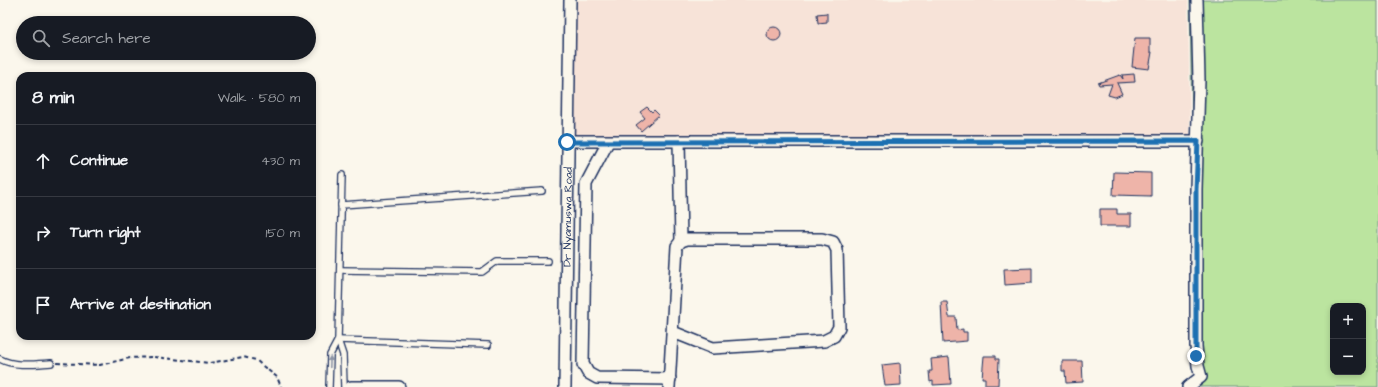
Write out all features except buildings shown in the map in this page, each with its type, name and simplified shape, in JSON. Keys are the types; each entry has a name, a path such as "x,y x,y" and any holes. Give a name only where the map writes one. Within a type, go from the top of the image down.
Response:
{"street":[{"name":"Dr Nyamuswa Road","path":"565,387 570,0"},
{"path":"1188,387 1204,382 1198,366 1196,346 1198,141 1197,0"},
{"path":"567,142 1198,141"},
{"path":"608,142 586,184 583,364 588,374 597,378 669,383 677,246 681,241 687,239 822,239 833,242 837,250 839,327 834,336 824,341 713,348 673,332"},
{"path":"680,142 681,241"},
{"path":"351,387 399,387"}],"lane":[{"path":"342,175 338,340 343,355 344,387"},
{"path":"341,205 542,191"},
{"path":"340,270 482,272 497,261 548,261"},
{"path":"338,340 488,345"},
{"path":"329,387 330,355 338,340"},
{"path":"0,359 6,362 20,364 51,363"}],"path":[{"path":"51,363 100,364 130,358 154,357 209,363 243,357 256,360 277,377 281,387"}],"shaded area":[{"path":"576,0 1188,0 1190,136 884,134 573,138"}],"green space":[{"path":"1190,0 1378,0 1378,387 1196,387"}],"route":[{"path":"567,142 1198,141 1196,190 1196,356"}]}
